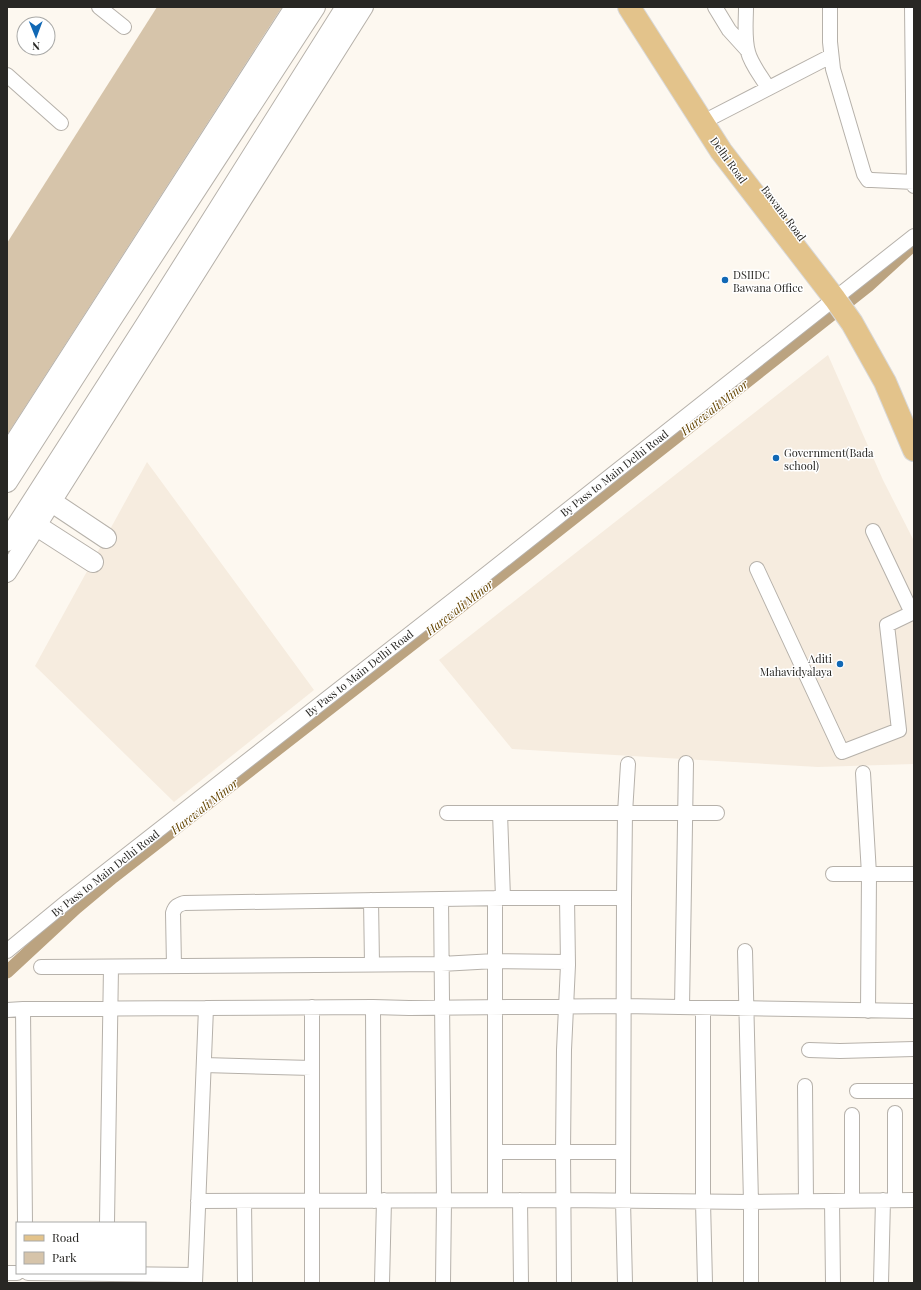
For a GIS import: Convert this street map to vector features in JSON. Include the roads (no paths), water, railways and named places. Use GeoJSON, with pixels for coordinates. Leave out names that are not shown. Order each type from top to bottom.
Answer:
{"type":"FeatureCollection","features":[{"type":"Feature","properties":{"kind":"main road"},"geometry":{"type":"LineString","coordinates":[[7,482],[315,7]]}},
{"type":"Feature","properties":{"kind":"main road"},"geometry":{"type":"LineString","coordinates":[[7,542],[346,7]]}},
{"type":"Feature","properties":{"kind":"main road","name":"Delhi Road"},"geometry":{"type":"LineString","coordinates":[[629,7],[708,119],[721,151],[746,174]]}},
{"type":"Feature","properties":{"kind":"main road"},"geometry":{"type":"LineString","coordinates":[[643,7],[708,119]]}},
{"type":"Feature","properties":{"kind":"main road","name":"Bawana Road"},"geometry":{"type":"LineString","coordinates":[[746,174],[842,298],[875,350]]}},
{"type":"Feature","properties":{"kind":"main road"},"geometry":{"type":"LineString","coordinates":[[875,350],[891,362],[914,416]]}},
{"type":"Feature","properties":{"kind":"main road"},"geometry":{"type":"LineString","coordinates":[[875,350],[885,382],[914,450]]}},
{"type":"Feature","properties":{"kind":"main road"},"geometry":{"type":"LineString","coordinates":[[52,502],[106,538]]}},
{"type":"Feature","properties":{"kind":"main road"},"geometry":{"type":"LineString","coordinates":[[36,526],[93,562]]}},
{"type":"Feature","properties":{"kind":"street"},"geometry":{"type":"LineString","coordinates":[[99,7],[124,28]]}},
{"type":"Feature","properties":{"kind":"street"},"geometry":{"type":"LineString","coordinates":[[7,453],[294,7]]}},
{"type":"Feature","properties":{"kind":"street"},"geometry":{"type":"LineString","coordinates":[[7,573],[364,7]]}},
{"type":"Feature","properties":{"kind":"street"},"geometry":{"type":"LineString","coordinates":[[715,7],[730,30],[748,51]]}},
{"type":"Feature","properties":{"kind":"street"},"geometry":{"type":"LineString","coordinates":[[746,7],[746,40],[748,51],[768,88]]}},
{"type":"Feature","properties":{"kind":"street"},"geometry":{"type":"LineString","coordinates":[[830,7],[831,56],[833,69],[866,177],[872,180],[914,182]]}},
{"type":"Feature","properties":{"kind":"street"},"geometry":{"type":"LineString","coordinates":[[912,7],[914,186]]}},
{"type":"Feature","properties":{"kind":"street"},"geometry":{"type":"LineString","coordinates":[[708,119],[831,56]]}},
{"type":"Feature","properties":{"kind":"street"},"geometry":{"type":"LineString","coordinates":[[7,75],[62,123]]}},
{"type":"Feature","properties":{"kind":"street","name":"By Pass to Main Delhi Road"},"geometry":{"type":"LineString","coordinates":[[7,951],[69,900],[842,298],[914,236]]}},
{"type":"Feature","properties":{"kind":"street"},"geometry":{"type":"LineString","coordinates":[[757,569],[842,752],[899,730],[887,624],[913,612],[873,531]]}},
{"type":"Feature","properties":{"kind":"street"},"geometry":{"type":"LineString","coordinates":[[682,1007],[686,763]]}},
{"type":"Feature","properties":{"kind":"street"},"geometry":{"type":"LineString","coordinates":[[625,1283],[623,1201],[623,1006],[624,898],[628,764]]}},
{"type":"Feature","properties":{"kind":"street"},"geometry":{"type":"LineString","coordinates":[[863,772],[869,874],[868,1011]]}},
{"type":"Feature","properties":{"kind":"street"},"geometry":{"type":"LineString","coordinates":[[447,813],[717,813]]}},
{"type":"Feature","properties":{"kind":"street"},"geometry":{"type":"LineString","coordinates":[[495,1200],[495,961],[499,898],[500,813]]}},
{"type":"Feature","properties":{"kind":"street"},"geometry":{"type":"LineString","coordinates":[[833,874],[914,874]]}},
{"type":"Feature","properties":{"kind":"street"},"geometry":{"type":"LineString","coordinates":[[174,966],[174,913],[175,908],[184,903],[499,898],[624,898]]}},
{"type":"Feature","properties":{"kind":"street"},"geometry":{"type":"LineString","coordinates":[[564,1283],[563,1152],[568,962],[567,898]]}},
{"type":"Feature","properties":{"kind":"street"},"geometry":{"type":"LineString","coordinates":[[371,900],[372,964]]}},
{"type":"Feature","properties":{"kind":"street"},"geometry":{"type":"LineString","coordinates":[[441,900],[444,1201],[443,1283]]}},
{"type":"Feature","properties":{"kind":"street"},"geometry":{"type":"LineString","coordinates":[[745,951],[751,1202],[751,1283]]}},
{"type":"Feature","properties":{"kind":"street"},"geometry":{"type":"LineString","coordinates":[[41,967],[441,964],[495,961],[568,962]]}},
{"type":"Feature","properties":{"kind":"street"},"geometry":{"type":"LineString","coordinates":[[107,1222],[111,967]]}},
{"type":"Feature","properties":{"kind":"street"},"geometry":{"type":"LineString","coordinates":[[7,1010],[111,1008],[442,1008],[623,1006],[914,1011]]}},
{"type":"Feature","properties":{"kind":"street"},"geometry":{"type":"LineString","coordinates":[[312,1007],[312,1283]]}},
{"type":"Feature","properties":{"kind":"street"},"geometry":{"type":"LineString","coordinates":[[373,1007],[382,1283]]}},
{"type":"Feature","properties":{"kind":"street"},"geometry":{"type":"LineString","coordinates":[[47,1274],[195,1279],[206,1008]]}},
{"type":"Feature","properties":{"kind":"street"},"geometry":{"type":"LineString","coordinates":[[703,1008],[703,1202],[705,1283]]}},
{"type":"Feature","properties":{"kind":"street"},"geometry":{"type":"LineString","coordinates":[[23,1009],[25,1222]]}},
{"type":"Feature","properties":{"kind":"street"},"geometry":{"type":"LineString","coordinates":[[809,1050],[840,1051],[914,1049]]}},
{"type":"Feature","properties":{"kind":"street"},"geometry":{"type":"LineString","coordinates":[[204,1066],[312,1068]]}},
{"type":"Feature","properties":{"kind":"street"},"geometry":{"type":"LineString","coordinates":[[805,1086],[806,1201]]}},
{"type":"Feature","properties":{"kind":"street"},"geometry":{"type":"LineString","coordinates":[[857,1091],[914,1091]]}},
{"type":"Feature","properties":{"kind":"street"},"geometry":{"type":"LineString","coordinates":[[881,1283],[889,1200],[894,1113]]}},
{"type":"Feature","properties":{"kind":"street"},"geometry":{"type":"LineString","coordinates":[[852,1115],[852,1201]]}},
{"type":"Feature","properties":{"kind":"street"},"geometry":{"type":"LineString","coordinates":[[495,1152],[623,1152]]}},
{"type":"Feature","properties":{"kind":"street"},"geometry":{"type":"LineString","coordinates":[[520,1200],[521,1283]]}},
{"type":"Feature","properties":{"kind":"street"},"geometry":{"type":"LineString","coordinates":[[198,1201],[563,1200],[751,1202],[914,1200]]}},
{"type":"Feature","properties":{"kind":"street"},"geometry":{"type":"LineString","coordinates":[[244,1201],[245,1283]]}},
{"type":"Feature","properties":{"kind":"street"},"geometry":{"type":"LineString","coordinates":[[832,1201],[833,1283]]}},
{"type":"Feature","properties":{"kind":"waterway","name":"Harewali Minor"},"geometry":{"type":"LineString","coordinates":[[7,972],[76,908],[113,877],[528,554],[868,286],[914,244]]}},
{"type":"Feature","properties":{"kind":"place","name":"DSIIDC Bawana Office"},"geometry":{"type":"Point","coordinates":[725,280]}},
{"type":"Feature","properties":{"kind":"place","name":"Government(Bada school)"},"geometry":{"type":"Point","coordinates":[776,458]}},
{"type":"Feature","properties":{"kind":"place","name":"Aditi Mahavidyalaya"},"geometry":{"type":"Point","coordinates":[840,664]}}]}
